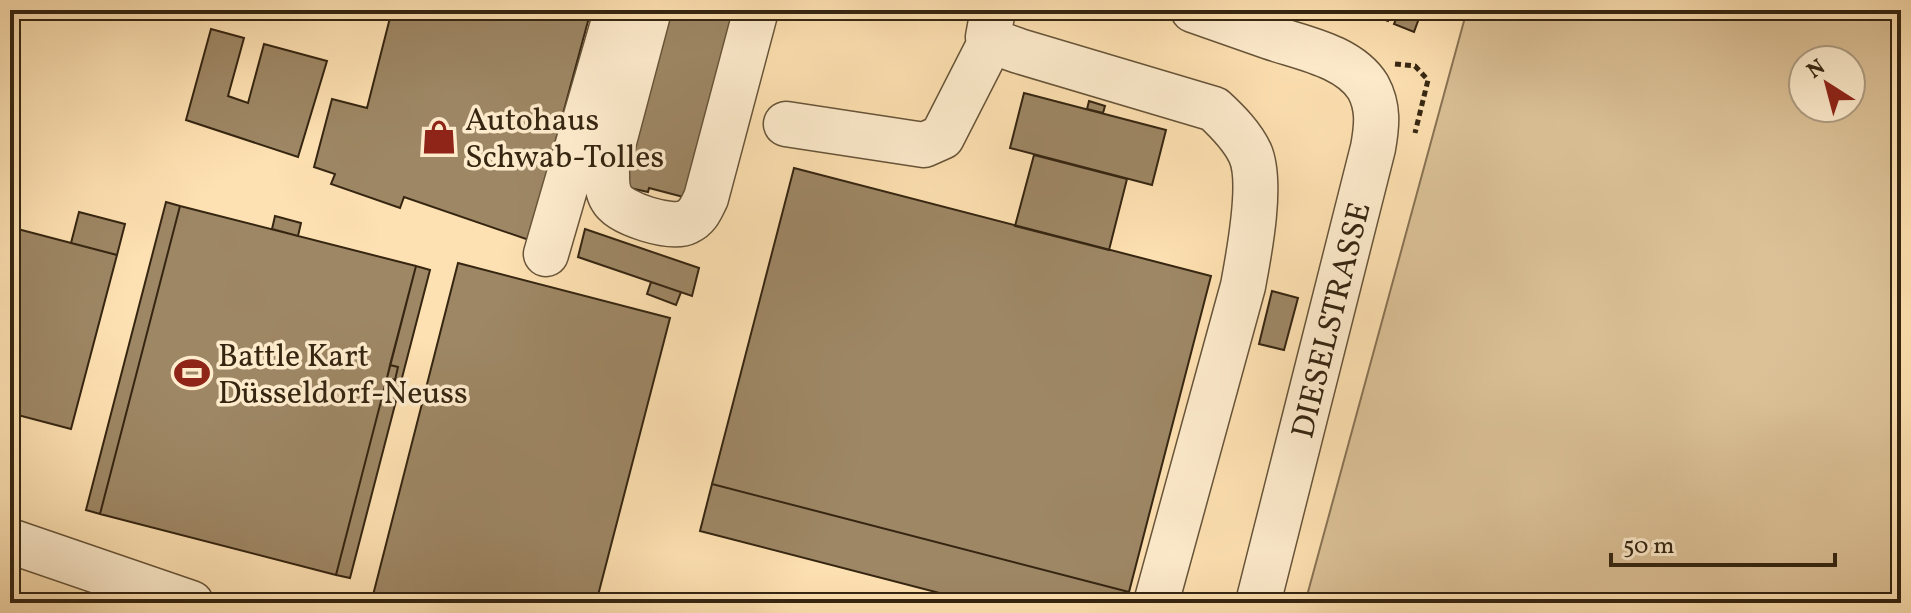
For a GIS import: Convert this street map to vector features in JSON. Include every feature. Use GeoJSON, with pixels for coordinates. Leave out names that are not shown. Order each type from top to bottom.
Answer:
{"type":"FeatureCollection","features":[{"type":"Feature","properties":{"kind":"street"},"geometry":{"type":"LineString","coordinates":[[546,254],[617,10]]}},
{"type":"Feature","properties":{"kind":"street"},"geometry":{"type":"LineString","coordinates":[[649,10],[607,168],[607,185],[612,201],[627,213],[673,225],[686,223],[697,215],[706,198],[756,10]]}},
{"type":"Feature","properties":{"kind":"street","name":"DIESELSTRASSE"},"geometry":{"type":"LineString","coordinates":[[1193,10],[1326,56],[1349,69],[1367,85],[1375,104],[1377,125],[1373,148],[1258,603]]}},
{"type":"Feature","properties":{"kind":"street"},"geometry":{"type":"LineString","coordinates":[[786,124],[924,145],[942,137],[992,25],[1019,51],[1214,109],[1231,125],[1250,154],[1256,176],[1251,241],[1243,286],[1156,603]]}},
{"type":"Feature","properties":{"kind":"street"},"geometry":{"type":"LineString","coordinates":[[10,541],[191,603]]}},
{"type":"Feature","properties":{"kind":"shaded area"},"geometry":{"type":"Polygon","coordinates":[[[1467,10],[1901,10],[1901,603],[1305,603],[1467,10]]]}},
{"type":"Feature","properties":{"kind":"building","name":"Autohaus Schwab-Tolles"},"geometry":{"type":"Polygon","coordinates":[[[392,10],[591,10],[529,240],[404,197],[400,208],[331,184],[335,174],[314,167],[332,99],[367,108],[392,10]]]}},
{"type":"Feature","properties":{"kind":"building"},"geometry":{"type":"Polygon","coordinates":[[[668,10],[745,10],[695,200],[649,188],[648,192],[621,186],[668,10]]]}},
{"type":"Feature","properties":{"kind":"building"},"geometry":{"type":"Polygon","coordinates":[[[1357,10],[1392,10],[1388,21],[1357,10]]]}},
{"type":"Feature","properties":{"kind":"building"},"geometry":{"type":"Polygon","coordinates":[[[1400,10],[1422,10],[1414,32],[1394,24],[1400,10]]]}},
{"type":"Feature","properties":{"kind":"building"},"geometry":{"type":"Polygon","coordinates":[[[211,29],[244,38],[228,96],[248,103],[264,44],[327,61],[298,157],[186,120],[211,29]]]}},
{"type":"Feature","properties":{"kind":"building"},"geometry":{"type":"Polygon","coordinates":[[[1024,93],[1166,130],[1152,185],[1010,148],[1024,93]]]}},
{"type":"Feature","properties":{"kind":"building"},"geometry":{"type":"Polygon","coordinates":[[[1089,101],[1105,106],[1103,113],[1087,109],[1089,101]]]}},
{"type":"Feature","properties":{"kind":"building"},"geometry":{"type":"Polygon","coordinates":[[[1034,155],[1127,179],[1109,250],[1015,226],[1034,155]]]}},
{"type":"Feature","properties":{"kind":"building"},"geometry":{"type":"Polygon","coordinates":[[[794,168],[1211,276],[1129,592],[712,484],[794,168]]]}},
{"type":"Feature","properties":{"kind":"building"},"geometry":{"type":"Polygon","coordinates":[[[166,202],[180,206],[100,514],[86,510],[166,202]]]}},
{"type":"Feature","properties":{"kind":"building"},"geometry":{"type":"Polygon","coordinates":[[[180,206],[416,266],[336,575],[100,514],[180,206]]]}},
{"type":"Feature","properties":{"kind":"building"},"geometry":{"type":"Polygon","coordinates":[[[79,212],[125,224],[117,255],[71,243],[79,212]]]}},
{"type":"Feature","properties":{"kind":"building"},"geometry":{"type":"Polygon","coordinates":[[[275,216],[301,223],[298,236],[272,229],[275,216]]]}},
{"type":"Feature","properties":{"kind":"building"},"geometry":{"type":"Polygon","coordinates":[[[10,227],[117,255],[71,429],[10,413],[10,227]]]}},
{"type":"Feature","properties":{"kind":"building"},"geometry":{"type":"Polygon","coordinates":[[[585,229],[699,268],[692,296],[578,257],[585,229]]]}},
{"type":"Feature","properties":{"kind":"building"},"geometry":{"type":"Polygon","coordinates":[[[458,263],[670,318],[596,603],[371,603],[458,263]]]}},
{"type":"Feature","properties":{"kind":"building"},"geometry":{"type":"Polygon","coordinates":[[[416,266],[430,270],[350,578],[336,575],[387,378],[395,380],[398,367],[390,365],[416,266]]]}},
{"type":"Feature","properties":{"kind":"building"},"geometry":{"type":"Polygon","coordinates":[[[651,282],[681,292],[676,305],[647,294],[651,282]]]}},
{"type":"Feature","properties":{"kind":"building"},"geometry":{"type":"Polygon","coordinates":[[[1272,291],[1298,298],[1284,350],[1259,344],[1272,291]]]}},
{"type":"Feature","properties":{"kind":"building"},"geometry":{"type":"Polygon","coordinates":[[[390,365],[398,367],[395,380],[387,378],[390,365]]]}},
{"type":"Feature","properties":{"kind":"building"},"geometry":{"type":"Polygon","coordinates":[[[712,484],[1129,592],[1126,603],[978,603],[700,531],[712,484]]]}},
{"type":"Feature","properties":{"kind":"place","name":"Autohaus Schwab-Tolles"},"geometry":{"type":"Point","coordinates":[439,137]}},
{"type":"Feature","properties":{"kind":"place","name":"Battle Kart Düsseldorf-Neuss"},"geometry":{"type":"Point","coordinates":[192,373]}}]}
